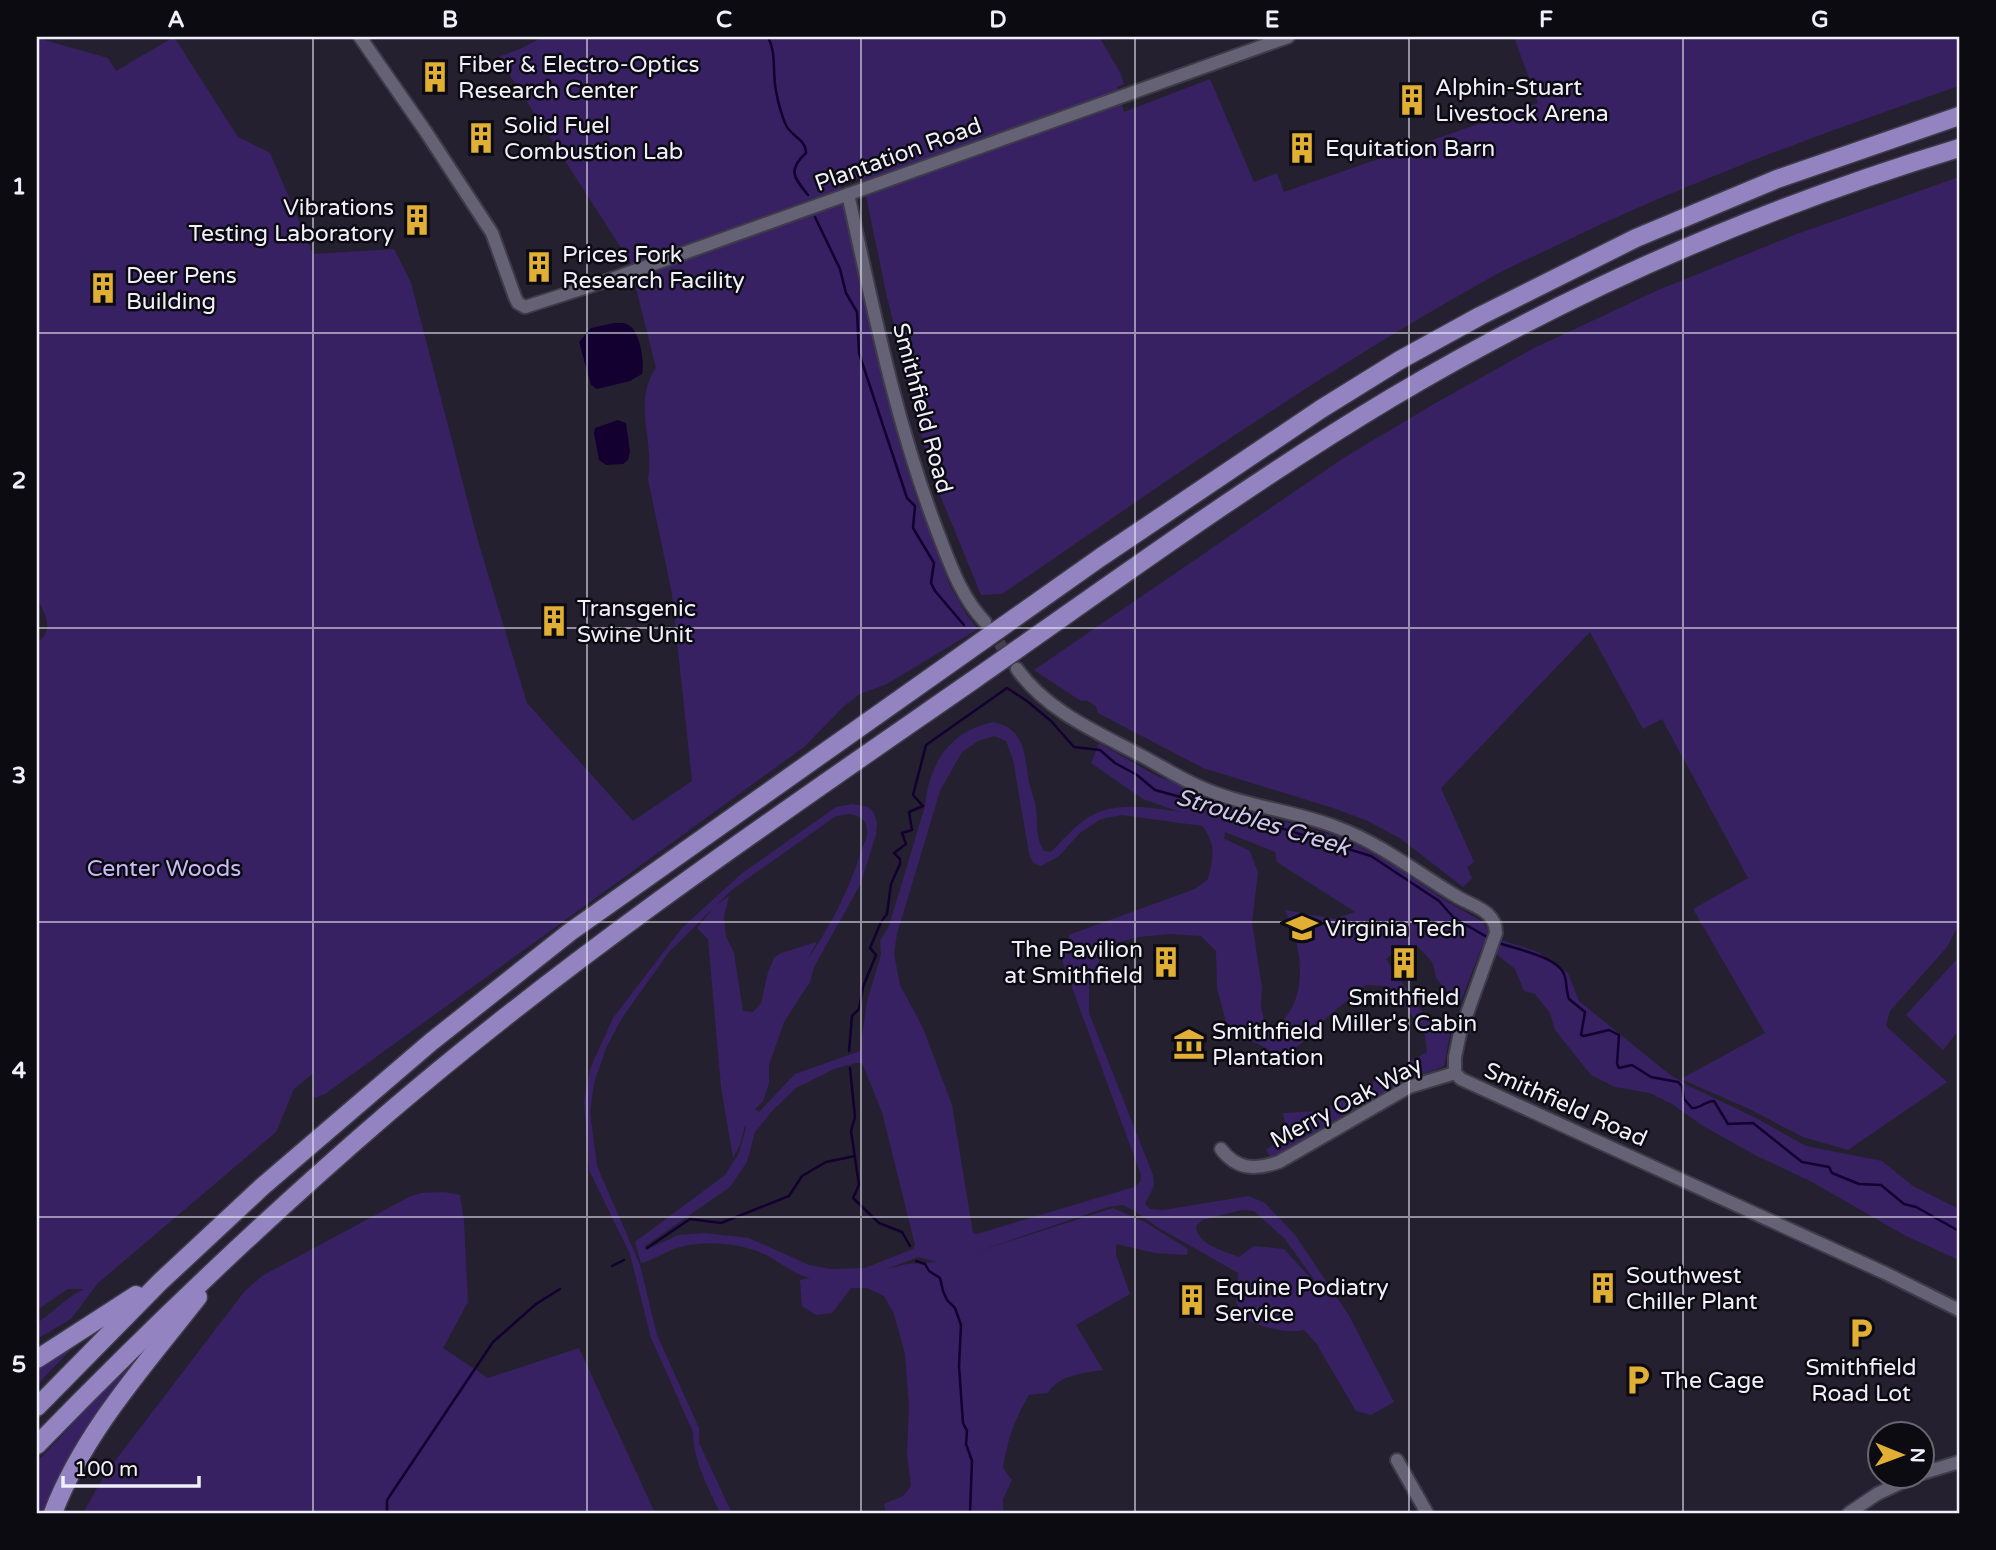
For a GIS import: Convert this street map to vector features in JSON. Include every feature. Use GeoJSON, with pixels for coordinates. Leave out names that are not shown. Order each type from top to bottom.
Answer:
{"type":"FeatureCollection","features":[{"type":"Feature","properties":{"kind":"highway"},"geometry":{"type":"LineString","coordinates":[[37,1407],[160,1282],[263,1186],[420,1051],[570,932],[1090,565],[1321,409],[1400,360],[1480,316],[1636,238],[1777,179],[1959,116]]}},
{"type":"Feature","properties":{"kind":"highway"},"geometry":{"type":"LineString","coordinates":[[37,1445],[105,1374],[234,1250],[389,1112],[584,957],[793,804],[1332,434],[1482,346],[1637,269],[1774,211],[1858,180],[1959,148]]}},
{"type":"Feature","properties":{"kind":"highway"},"geometry":{"type":"LineString","coordinates":[[53,1513],[82,1453],[103,1421],[234,1250]]}},
{"type":"Feature","properties":{"kind":"highway"},"geometry":{"type":"LineString","coordinates":[[37,1359],[160,1282]]}},
{"type":"Feature","properties":{"kind":"street","name":"Plantation Road"},"geometry":{"type":"LineString","coordinates":[[360,37],[492,233],[515,297],[522,306],[539,304],[1288,37]]}},
{"type":"Feature","properties":{"kind":"street","name":"Smithfield Road"},"geometry":{"type":"LineString","coordinates":[[848,194],[885,354],[922,491],[963,592],[985,622]]}},
{"type":"Feature","properties":{"kind":"street","name":"Smithfield Road"},"geometry":{"type":"LineString","coordinates":[[1017,668],[1045,700],[1070,718],[1197,786],[1321,821],[1354,834],[1485,911],[1494,923],[1496,933],[1460,1033],[1455,1057],[1455,1073],[1468,1083],[1874,1268],[1959,1310]]}},
{"type":"Feature","properties":{"kind":"street","name":"Merry Oak Way"},"geometry":{"type":"LineString","coordinates":[[1221,1149],[1236,1164],[1245,1167],[1263,1167],[1279,1162],[1409,1087],[1455,1073]]}},
{"type":"Feature","properties":{"kind":"street"},"geometry":{"type":"LineString","coordinates":[[1397,1460],[1427,1513]]}},
{"type":"Feature","properties":{"kind":"street"},"geometry":{"type":"LineString","coordinates":[[1937,1469],[1959,1462]]}},
{"type":"Feature","properties":{"kind":"street"},"geometry":{"type":"LineString","coordinates":[[1849,1513],[1885,1490]]}},
{"type":"Feature","properties":{"kind":"green space","name":"Center Woods"},"geometry":{"type":"Polygon","coordinates":[[[174,37],[238,137],[270,153],[313,254],[394,249],[411,283],[478,541],[527,703],[633,821],[692,781],[672,594],[648,479],[646,394],[656,368],[629,260],[498,57],[543,37],[1099,37],[1120,72],[1124,84],[1117,87],[1124,112],[1210,79],[1254,182],[1277,173],[1284,192],[1538,103],[1514,37],[1959,37],[1959,86],[1715,175],[1619,216],[1498,274],[1425,315],[1302,391],[1002,594],[981,595],[931,473],[887,297],[862,177],[840,184],[901,449],[949,584],[978,629],[887,684],[860,694],[845,705],[804,747],[325,1094],[315,1098],[312,1095],[314,1073],[294,1089],[276,1132],[98,1283],[71,1319],[37,1339],[37,1323],[84,1289],[68,1289],[37,1310],[37,643],[46,632],[47,621],[37,596],[37,38],[108,58],[116,71],[174,37]]]}},
{"type":"Feature","properties":{"kind":"green space"},"geometry":{"type":"Polygon","coordinates":[[[1959,177],[1959,924],[1947,947],[1890,1011],[1886,1026],[1947,1082],[1848,1150],[1803,1137],[1747,1108],[1681,1079],[1765,1033],[1693,909],[1748,878],[1662,719],[1643,729],[1590,632],[1441,788],[1474,862],[1467,867],[1472,878],[1463,887],[1401,839],[1368,821],[1203,768],[1098,713],[1096,706],[1086,700],[1081,701],[1034,670],[1345,457],[1534,348],[1656,291],[1794,235],[1959,177]]]}},
{"type":"Feature","properties":{"kind":"green space"},"geometry":{"type":"Polygon","coordinates":[[[994,722],[1004,726],[1018,737],[1022,744],[1035,805],[1038,836],[1044,851],[1051,852],[1083,821],[1105,810],[1130,807],[1180,812],[1143,799],[1091,763],[1099,743],[1157,776],[1262,815],[1346,839],[1398,868],[1446,901],[1483,922],[1488,930],[1484,948],[1481,949],[1459,1006],[1436,978],[1433,963],[1418,947],[1401,946],[1386,959],[1425,1016],[1438,1028],[1450,1034],[1444,1066],[1398,1085],[1337,1124],[1272,1159],[1266,1150],[1287,1135],[1283,1113],[1321,1111],[1427,1052],[1425,1036],[1400,997],[1384,986],[1366,985],[1325,1019],[1300,1045],[1282,1055],[1275,1055],[1240,1035],[1226,1022],[1217,988],[1216,951],[1201,936],[1169,934],[1119,942],[1104,952],[1089,981],[1089,1013],[1153,1175],[1154,1186],[1145,1204],[1150,1209],[1163,1210],[1249,1196],[1265,1203],[1295,1235],[1348,1314],[1394,1402],[1371,1415],[1356,1411],[1316,1343],[1304,1330],[1281,1330],[1246,1320],[1236,1302],[1238,1273],[1131,1209],[1123,1205],[1108,1207],[976,1252],[1113,1208],[1145,1222],[1188,1249],[1187,1255],[1155,1253],[1116,1244],[1116,1255],[1130,1294],[1076,1325],[1103,1370],[1072,1376],[1058,1382],[1048,1393],[1029,1395],[1007,1448],[1003,1468],[1012,1480],[1003,1499],[1003,1513],[886,1513],[884,1504],[903,1496],[911,1486],[907,1454],[909,1406],[905,1354],[894,1314],[884,1296],[867,1288],[851,1288],[832,1313],[816,1315],[802,1306],[800,1280],[810,1278],[757,1251],[725,1244],[692,1245],[671,1250],[641,1263],[635,1242],[725,1175],[739,1153],[746,1128],[745,1125],[740,1145],[733,1158],[721,1087],[708,939],[697,928],[714,907],[669,952],[622,1018],[606,1048],[594,1083],[590,1112],[597,1166],[640,1265],[657,1335],[699,1428],[699,1443],[732,1513],[720,1513],[698,1463],[693,1432],[651,1338],[630,1254],[589,1170],[584,1101],[590,1069],[613,1018],[682,928],[741,874],[836,807],[852,804],[868,807],[874,813],[876,835],[860,885],[814,967],[810,982],[784,1022],[769,1065],[769,1083],[763,1101],[755,1109],[759,1112],[795,1074],[860,1051],[867,1001],[881,955],[880,941],[889,926],[925,806],[931,776],[937,763],[954,741],[979,726],[994,722]],[[994,736],[978,741],[962,752],[940,791],[897,934],[894,954],[900,985],[923,1028],[952,1105],[973,1233],[977,1234],[1134,1187],[1140,1182],[1141,1175],[1063,963],[1063,947],[1071,934],[1195,889],[1208,879],[1212,845],[1202,826],[1122,815],[1101,819],[1080,833],[1059,856],[1041,866],[1033,863],[1029,853],[1013,760],[1006,741],[994,736]],[[836,816],[733,889],[716,905],[729,896],[724,917],[726,937],[734,953],[743,1011],[753,1012],[761,1003],[774,958],[781,953],[817,942],[807,961],[845,894],[866,838],[867,827],[862,819],[856,816],[836,816]],[[1225,832],[1224,842],[1225,839],[1250,851],[1258,873],[1252,922],[1262,988],[1261,1007],[1265,1023],[1276,1027],[1295,1002],[1299,987],[1299,955],[1285,910],[1334,919],[1355,912],[1277,862],[1275,852],[1225,832]],[[862,1063],[834,1069],[796,1088],[773,1110],[755,1132],[747,1162],[730,1187],[645,1246],[646,1250],[678,1235],[705,1233],[749,1238],[809,1265],[831,1269],[865,1268],[913,1249],[915,1245],[882,1112],[862,1063]],[[1242,1210],[1202,1220],[1196,1226],[1197,1232],[1206,1242],[1239,1257],[1254,1246],[1284,1249],[1320,1288],[1285,1239],[1254,1211],[1242,1210]],[[918,1257],[887,1269],[907,1264],[937,1262],[918,1257]]]}},
{"type":"Feature","properties":{"kind":"green space"},"geometry":{"type":"Polygon","coordinates":[[[1498,939],[1538,952],[1568,973],[1579,1001],[1669,1074],[1687,1085],[1758,1119],[1806,1146],[1882,1161],[1913,1186],[1959,1209],[1959,1260],[1906,1236],[1812,1182],[1757,1156],[1703,1126],[1672,1104],[1650,1093],[1615,1087],[1591,1075],[1555,1030],[1550,1013],[1535,994],[1524,991],[1515,969],[1495,953],[1498,939]]]}},
{"type":"Feature","properties":{"kind":"green space"},"geometry":{"type":"Polygon","coordinates":[[[1959,957],[1959,1030],[1943,1050],[1906,1015],[1959,957]]]}},
{"type":"Feature","properties":{"kind":"green space"},"geometry":{"type":"Polygon","coordinates":[[[444,1192],[460,1195],[468,1302],[443,1348],[488,1378],[579,1348],[655,1513],[83,1513],[105,1474],[244,1292],[262,1276],[409,1197],[421,1193],[444,1192]]]}},
{"type":"Feature","properties":{"kind":"green space"},"geometry":{"type":"Polygon","coordinates":[[[160,1336],[81,1442],[44,1513],[37,1513],[37,1462],[160,1336]]]}},
{"type":"Feature","properties":{"kind":"green space"},"geometry":{"type":"Polygon","coordinates":[[[81,1339],[37,1385],[37,1366],[81,1339]]]}},
{"type":"Feature","properties":{"kind":"shaded area"},"geometry":{"type":"Polygon","coordinates":[[[614,323],[628,325],[637,335],[642,356],[642,374],[630,381],[597,389],[591,385],[579,342],[591,328],[614,323]]]}},
{"type":"Feature","properties":{"kind":"shaded area"},"geometry":{"type":"Polygon","coordinates":[[[618,420],[626,423],[630,451],[628,460],[623,464],[606,465],[599,460],[595,428],[618,420]]]}},
{"type":"Feature","properties":{"kind":"waterway","name":"Stroubles Creek"},"geometry":{"type":"LineString","coordinates":[[768,37],[782,115],[787,127],[805,148],[806,153],[796,164],[795,174],[808,195]]}},
{"type":"Feature","properties":{"kind":"waterway","name":"Stroubles Creek"},"geometry":{"type":"LineString","coordinates":[[815,217],[840,269],[846,293],[857,312],[859,353],[907,498],[915,506],[913,528],[934,563],[931,583],[964,625]]}},
{"type":"Feature","properties":{"kind":"waterway","name":"Stroubles Creek"},"geometry":{"type":"LineString","coordinates":[[849,1051],[852,1016],[859,1009],[863,987],[876,955],[870,948],[887,914],[891,884],[900,864],[900,859],[894,853],[906,844],[902,833],[912,830],[909,812],[923,806],[913,795],[926,745],[1007,688],[1051,721],[1074,747],[1100,750],[1155,790],[1207,802],[1215,806],[1220,815],[1248,818],[1371,856],[1439,901],[1454,918],[1487,937]]}},
{"type":"Feature","properties":{"kind":"waterway","name":"Stroubles Creek"},"geometry":{"type":"LineString","coordinates":[[1499,943],[1547,959],[1562,970],[1569,999],[1585,1012],[1581,1035],[1609,1030],[1619,1035],[1619,1068],[1632,1065],[1651,1077],[1678,1082],[1682,1086],[1684,1099],[1692,1108],[1714,1101],[1728,1124],[1753,1123],[1802,1162],[1829,1167],[1832,1173],[1859,1184],[1881,1185],[1904,1204],[1916,1207],[1959,1231]]}},
{"type":"Feature","properties":{"kind":"waterway"},"geometry":{"type":"LineString","coordinates":[[850,1068],[855,1117],[851,1131],[859,1185],[853,1198],[879,1223],[902,1232],[910,1246]]}},
{"type":"Feature","properties":{"kind":"waterway"},"geometry":{"type":"LineString","coordinates":[[647,1248],[690,1219],[721,1223],[789,1196],[802,1176],[826,1162],[855,1156]]}},
{"type":"Feature","properties":{"kind":"waterway"},"geometry":{"type":"LineString","coordinates":[[612,1266],[624,1260]]}},
{"type":"Feature","properties":{"kind":"waterway"},"geometry":{"type":"LineString","coordinates":[[916,1261],[925,1264],[929,1271],[940,1278],[947,1300],[955,1308],[961,1325],[959,1366],[963,1423],[972,1461],[970,1513]]}},
{"type":"Feature","properties":{"kind":"waterway"},"geometry":{"type":"LineString","coordinates":[[387,1513],[387,1500],[493,1342],[536,1304],[560,1289]]}},
{"type":"Feature","properties":{"kind":"tunnel"},"geometry":{"type":"LineString","coordinates":[[989,628],[1012,662]]}},
{"type":"Feature","properties":{"kind":"place","name":"Fiber & Electro-Optics Research Center"},"geometry":{"type":"Point","coordinates":[435,77]}},
{"type":"Feature","properties":{"kind":"place","name":"Alphin-Stuart Livestock Arena"},"geometry":{"type":"Point","coordinates":[1412,100]}},
{"type":"Feature","properties":{"kind":"place","name":"Solid Fuel Combustion Lab"},"geometry":{"type":"Point","coordinates":[481,138]}},
{"type":"Feature","properties":{"kind":"place","name":"Equitation Barn"},"geometry":{"type":"Point","coordinates":[1302,148]}},
{"type":"Feature","properties":{"kind":"place","name":"Vibrations Testing Laboratory"},"geometry":{"type":"Point","coordinates":[417,220]}},
{"type":"Feature","properties":{"kind":"place","name":"Prices Fork Research Facility"},"geometry":{"type":"Point","coordinates":[539,267]}},
{"type":"Feature","properties":{"kind":"place","name":"Deer Pens Building"},"geometry":{"type":"Point","coordinates":[103,288]}},
{"type":"Feature","properties":{"kind":"place","name":"Transgenic Swine Unit"},"geometry":{"type":"Point","coordinates":[554,621]}},
{"type":"Feature","properties":{"kind":"place","name":"Virginia Tech"},"geometry":{"type":"Point","coordinates":[1302,928]}},
{"type":"Feature","properties":{"kind":"place","name":"The Pavilion at Smithfield"},"geometry":{"type":"Point","coordinates":[1166,962]}},
{"type":"Feature","properties":{"kind":"place","name":"Smithfield Miller's Cabin"},"geometry":{"type":"Point","coordinates":[1404,963]}},
{"type":"Feature","properties":{"kind":"place","name":"Smithfield Plantation"},"geometry":{"type":"Point","coordinates":[1189,1044]}},
{"type":"Feature","properties":{"kind":"place","name":"Southwest Chiller Plant"},"geometry":{"type":"Point","coordinates":[1603,1288]}},
{"type":"Feature","properties":{"kind":"place","name":"Equine Podiatry Service"},"geometry":{"type":"Point","coordinates":[1192,1300]}},
{"type":"Feature","properties":{"kind":"place","name":"Smithfield Road Lot"},"geometry":{"type":"Point","coordinates":[1861,1333]}},
{"type":"Feature","properties":{"kind":"place","name":"The Cage"},"geometry":{"type":"Point","coordinates":[1638,1380]}}]}
